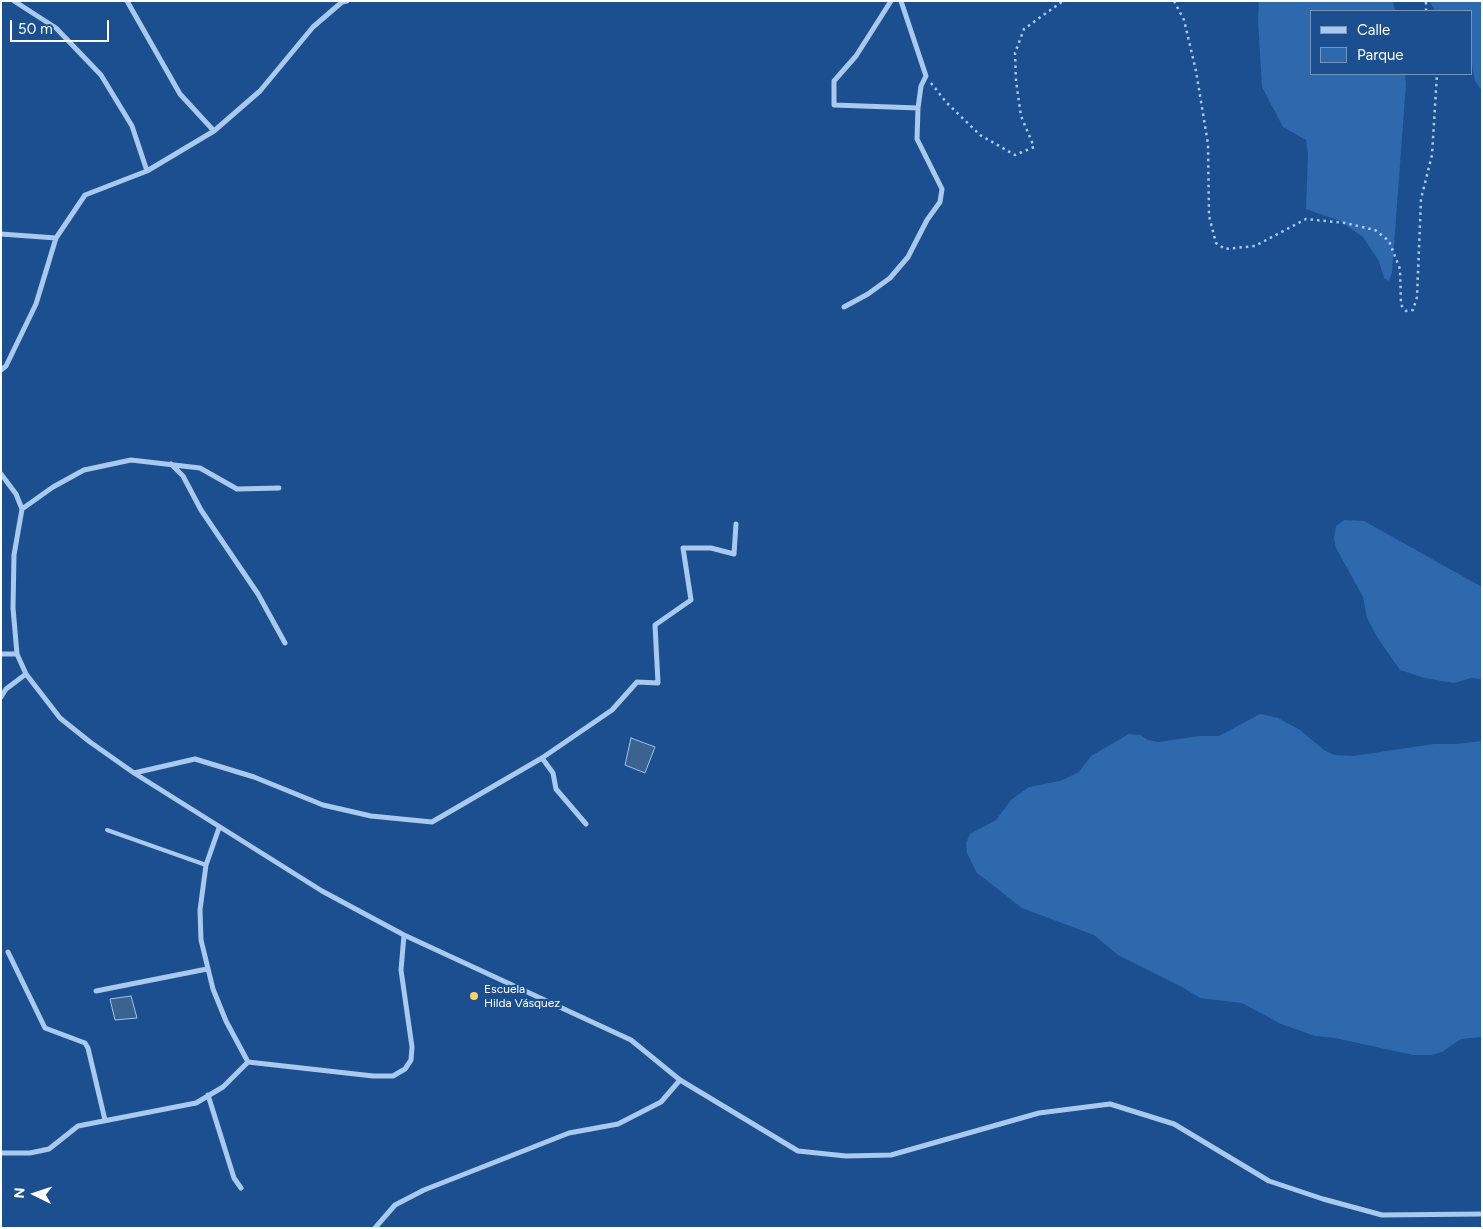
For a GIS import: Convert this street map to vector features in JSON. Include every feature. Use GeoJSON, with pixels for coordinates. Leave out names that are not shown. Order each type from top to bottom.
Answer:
{"type":"FeatureCollection","features":[{"type":"Feature","properties":{"kind":"street"},"geometry":{"type":"LineString","coordinates":[[14,1],[56,28],[101,75],[132,126],[147,171]]}},
{"type":"Feature","properties":{"kind":"street"},"geometry":{"type":"LineString","coordinates":[[127,1],[180,94],[214,132]]}},
{"type":"Feature","properties":{"kind":"street"},"geometry":{"type":"LineString","coordinates":[[1,370],[6,366],[36,304],[56,238],[85,195],[147,171],[214,132],[260,91],[313,27],[342,2],[347,1]]}},
{"type":"Feature","properties":{"kind":"street"},"geometry":{"type":"LineString","coordinates":[[890,1],[856,56],[834,81],[834,105],[918,108]]}},
{"type":"Feature","properties":{"kind":"street"},"geometry":{"type":"LineString","coordinates":[[844,307],[868,294],[890,278],[908,257],[927,220],[940,202],[942,189],[917,139],[921,86],[926,76],[901,1]]}},
{"type":"Feature","properties":{"kind":"street"},"geometry":{"type":"LineString","coordinates":[[1,234],[56,238]]}},
{"type":"Feature","properties":{"kind":"street"},"geometry":{"type":"LineString","coordinates":[[22,509],[53,486],[84,470],[131,460],[171,463],[200,468],[237,489],[279,488]]}},
{"type":"Feature","properties":{"kind":"street"},"geometry":{"type":"LineString","coordinates":[[171,463],[183,476],[201,510],[258,594],[286,643]]}},
{"type":"Feature","properties":{"kind":"street"},"geometry":{"type":"LineString","coordinates":[[1,474],[16,494],[22,509],[14,555],[13,608],[17,654],[26,674],[60,718],[134,773],[322,891],[404,934],[631,1040],[680,1080],[798,1151],[846,1156],[891,1155],[1039,1113],[1110,1104],[1174,1124],[1269,1182],[1323,1199],[1382,1215],[1482,1214]]}},
{"type":"Feature","properties":{"kind":"street"},"geometry":{"type":"LineString","coordinates":[[134,773],[195,759],[254,777],[323,805],[371,816],[432,822],[542,758],[612,710],[637,682],[658,683],[655,625],[691,600],[684,548],[711,548],[734,554],[736,524]]}},
{"type":"Feature","properties":{"kind":"street"},"geometry":{"type":"LineString","coordinates":[[1,654],[17,654]]}},
{"type":"Feature","properties":{"kind":"street"},"geometry":{"type":"LineString","coordinates":[[1,697],[6,689],[26,674]]}},
{"type":"Feature","properties":{"kind":"street"},"geometry":{"type":"LineString","coordinates":[[542,758],[553,773],[556,789],[586,824]]}},
{"type":"Feature","properties":{"kind":"street"},"geometry":{"type":"LineString","coordinates":[[219,828],[206,865],[200,910],[201,940],[213,990],[226,1021],[248,1062]]}},
{"type":"Feature","properties":{"kind":"street"},"geometry":{"type":"LineString","coordinates":[[248,1062],[373,1076],[393,1076],[405,1069],[411,1060],[412,1047],[401,970],[404,934]]}},
{"type":"Feature","properties":{"kind":"street"},"geometry":{"type":"LineString","coordinates":[[8,952],[45,1028],[85,1043],[88,1048],[105,1120]]}},
{"type":"Feature","properties":{"kind":"street"},"geometry":{"type":"LineString","coordinates":[[96,991],[208,970]]}},
{"type":"Feature","properties":{"kind":"street"},"geometry":{"type":"LineString","coordinates":[[1,1153],[30,1153],[49,1149],[78,1126],[166,1111],[196,1103],[223,1087],[248,1062]]}},
{"type":"Feature","properties":{"kind":"street"},"geometry":{"type":"LineString","coordinates":[[375,1228],[395,1206],[424,1190],[569,1132],[618,1124],[661,1102],[680,1080]]}},
{"type":"Feature","properties":{"kind":"street"},"geometry":{"type":"LineString","coordinates":[[208,1096],[234,1178],[241,1188]]}},
{"type":"Feature","properties":{"kind":"lane"},"geometry":{"type":"LineString","coordinates":[[107,830],[206,865]]}},
{"type":"Feature","properties":{"kind":"path"},"geometry":{"type":"LineString","coordinates":[[926,76],[946,102],[980,135],[1015,154],[1034,147],[1021,116],[1016,81],[1015,53],[1024,29],[1063,1]]}},
{"type":"Feature","properties":{"kind":"path"},"geometry":{"type":"LineString","coordinates":[[1174,1],[1184,20],[1196,71],[1208,144],[1209,216],[1216,243],[1225,249],[1255,246],[1306,219],[1345,223],[1374,230],[1389,241],[1400,269],[1401,305],[1406,310],[1413,310],[1417,297],[1421,199],[1432,155],[1436,75]]}},
{"type":"Feature","properties":{"kind":"green space"},"geometry":{"type":"Polygon","coordinates":[[[1259,1],[1393,1],[1395,10],[1310,10],[1310,75],[1405,75],[1392,273],[1389,281],[1384,278],[1379,261],[1363,237],[1340,221],[1306,209],[1308,154],[1306,140],[1283,127],[1262,87],[1258,20],[1259,1]]]}},
{"type":"Feature","properties":{"kind":"green space"},"geometry":{"type":"Polygon","coordinates":[[[1429,1],[1482,1],[1482,91],[1475,81],[1473,70],[1473,10],[1434,10],[1429,1]]]}},
{"type":"Feature","properties":{"kind":"green space"},"geometry":{"type":"Polygon","coordinates":[[[1344,520],[1364,521],[1482,587],[1482,679],[1471,678],[1454,683],[1425,678],[1400,670],[1377,637],[1367,618],[1363,597],[1336,548],[1334,538],[1336,526],[1344,520]]]}},
{"type":"Feature","properties":{"kind":"green space"},"geometry":{"type":"Polygon","coordinates":[[[1260,714],[1278,718],[1300,730],[1324,750],[1334,755],[1353,756],[1434,744],[1482,741],[1482,1037],[1461,1039],[1442,1052],[1432,1055],[1413,1055],[1335,1038],[1315,1036],[1281,1024],[1242,1003],[1200,998],[1118,955],[1094,935],[1022,908],[977,873],[967,853],[966,843],[970,834],[996,820],[1011,800],[1029,787],[1060,781],[1079,772],[1091,756],[1129,734],[1140,735],[1148,740],[1158,742],[1200,736],[1219,736],[1260,714]]]}},
{"type":"Feature","properties":{"kind":"shaded area"},"geometry":{"type":"Polygon","coordinates":[[[631,738],[655,747],[645,773],[625,765],[631,738]]]}},
{"type":"Feature","properties":{"kind":"shaded area"},"geometry":{"type":"Polygon","coordinates":[[[131,996],[137,1018],[115,1020],[110,999],[131,996]]]}},
{"type":"Feature","properties":{"kind":"place","name":"Escuela Hilda Vásquez"},"geometry":{"type":"Point","coordinates":[474,996]}}]}
